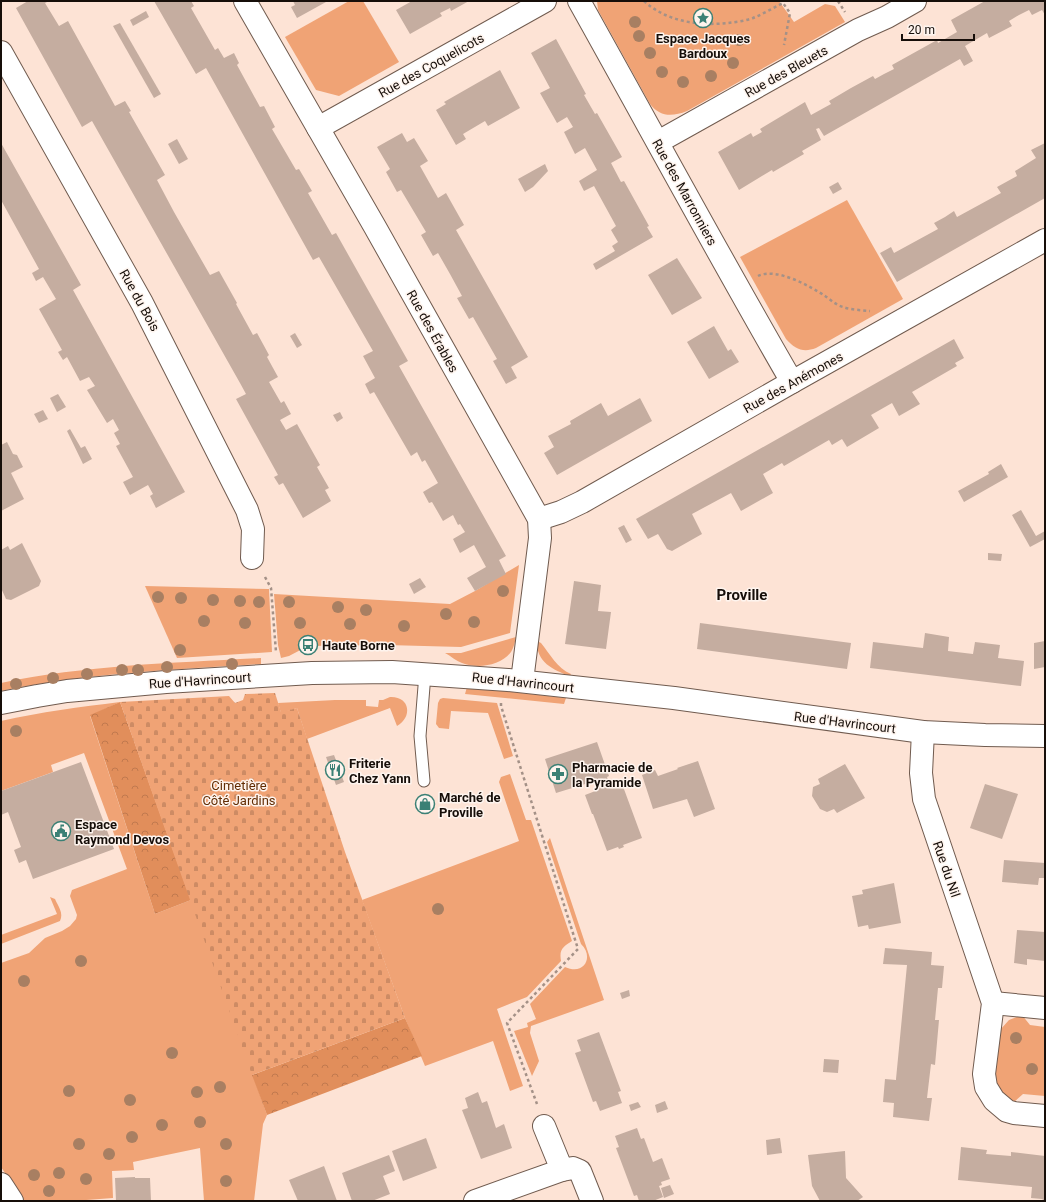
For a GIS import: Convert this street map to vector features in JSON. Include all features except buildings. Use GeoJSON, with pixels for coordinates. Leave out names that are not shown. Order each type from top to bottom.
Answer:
{"type":"FeatureCollection","features":[{"type":"Feature","properties":{"kind":"street","name":"Rue des Érables"},"geometry":{"type":"LineString","coordinates":[[245,1],[383,241],[539,519],[540,538],[515,681]]}},
{"type":"Feature","properties":{"kind":"street","name":"Rue des Coquelicots"},"geometry":{"type":"LineString","coordinates":[[318,128],[545,1]]}},
{"type":"Feature","properties":{"kind":"street","name":"Rue des Marronniers"},"geometry":{"type":"LineString","coordinates":[[579,1],[736,286],[792,382]]}},
{"type":"Feature","properties":{"kind":"street","name":"Rue des Bleuets"},"geometry":{"type":"LineString","coordinates":[[658,142],[858,30],[887,17],[915,1]]}},
{"type":"Feature","properties":{"kind":"street","name":"Rue du Bois"},"geometry":{"type":"LineString","coordinates":[[1,52],[145,309],[244,503],[253,529],[252,558]]}},
{"type":"Feature","properties":{"kind":"street","name":"Rue des Anémones"},"geometry":{"type":"LineString","coordinates":[[539,519],[561,512],[582,502],[1045,240]]}},
{"type":"Feature","properties":{"kind":"street","name":"Rue d'Havrincourt"},"geometry":{"type":"LineString","coordinates":[[1,703],[37,696],[91,689],[166,682],[274,675],[362,672],[425,674],[515,681],[674,698],[922,732],[1045,736]]}},
{"type":"Feature","properties":{"kind":"street","name":"Rue du Nil"},"geometry":{"type":"LineString","coordinates":[[922,732],[921,773],[924,799],[993,1003]]}},
{"type":"Feature","properties":{"kind":"street"},"geometry":{"type":"LineString","coordinates":[[1045,1008],[993,1003],[984,1074],[986,1087],[994,1100],[1007,1111],[1045,1116]]}},
{"type":"Feature","properties":{"kind":"street"},"geometry":{"type":"LineString","coordinates":[[544,1126],[562,1170]]}},
{"type":"Feature","properties":{"kind":"street"},"geometry":{"type":"LineString","coordinates":[[475,1201],[562,1170],[573,1168],[580,1171],[592,1201]]}},
{"type":"Feature","properties":{"kind":"street"},"geometry":{"type":"LineString","coordinates":[[1,1184],[12,1201]]}},
{"type":"Feature","properties":{"kind":"lane"},"geometry":{"type":"LineString","coordinates":[[424,781],[420,736],[425,674]]}},
{"type":"Feature","properties":{"kind":"path"},"geometry":{"type":"LineString","coordinates":[[644,1],[649,6],[665,15],[692,23],[707,24],[751,19],[782,2],[790,14],[782,58],[788,70]]}},
{"type":"Feature","properties":{"kind":"path"},"geometry":{"type":"LineString","coordinates":[[736,286],[762,274],[788,277],[801,282],[842,307],[873,311],[884,331]]}},
{"type":"Feature","properties":{"kind":"path"},"geometry":{"type":"LineString","coordinates":[[252,558],[271,588],[276,653],[274,675]]}},
{"type":"Feature","properties":{"kind":"path"},"geometry":{"type":"LineString","coordinates":[[515,681],[500,706],[578,949],[506,1023],[544,1126]]}},
{"type":"Feature","properties":{"kind":"green space"},"geometry":{"type":"Polygon","coordinates":[[[349,1],[363,1],[399,62],[339,96],[316,90],[285,37],[349,1]]]}},
{"type":"Feature","properties":{"kind":"green space"},"geometry":{"type":"Polygon","coordinates":[[[597,1],[779,1],[794,22],[825,4],[835,6],[845,22],[687,111],[667,115],[662,114],[650,104],[598,10],[597,1]]]}},
{"type":"Feature","properties":{"kind":"green space"},"geometry":{"type":"Polygon","coordinates":[[[847,200],[903,299],[816,348],[803,350],[796,348],[786,339],[740,257],[847,200]]]}},
{"type":"Feature","properties":{"kind":"green space"},"geometry":{"type":"Polygon","coordinates":[[[519,565],[510,633],[461,647],[387,645],[308,646],[289,656],[281,658],[278,645],[274,594],[450,604],[519,565]]]}},
{"type":"Feature","properties":{"kind":"green space"},"geometry":{"type":"Polygon","coordinates":[[[145,586],[269,589],[272,652],[177,658],[145,586]]]}},
{"type":"Feature","properties":{"kind":"green space"},"geometry":{"type":"Polygon","coordinates":[[[516,637],[512,650],[507,657],[488,665],[468,665],[445,653],[461,653],[516,637]]]}},
{"type":"Feature","properties":{"kind":"green space"},"geometry":{"type":"Polygon","coordinates":[[[537,641],[541,643],[562,668],[571,674],[570,676],[552,668],[543,660],[537,648],[537,641]]]}},
{"type":"Feature","properties":{"kind":"green space"},"geometry":{"type":"Polygon","coordinates":[[[261,658],[261,664],[163,670],[98,676],[1,691],[1,683],[65,672],[163,663],[261,658]]]}},
{"type":"Feature","properties":{"kind":"green space"},"geometry":{"type":"Polygon","coordinates":[[[467,687],[566,698],[564,704],[465,694],[467,687]]]}},
{"type":"Feature","properties":{"kind":"green space","name":"Cimetière Côté Jardins"},"geometry":{"type":"Polygon","coordinates":[[[275,693],[281,712],[297,708],[345,852],[405,1018],[252,1075],[120,702],[229,696],[235,703],[243,700],[245,694],[275,693]]]}},
{"type":"Feature","properties":{"kind":"green space"},"geometry":{"type":"Polygon","coordinates":[[[390,697],[402,700],[407,708],[405,718],[397,726],[390,708],[307,739],[297,708],[281,713],[278,703],[366,700],[366,706],[378,707],[379,700],[390,697]]]}},
{"type":"Feature","properties":{"kind":"green space"},"geometry":{"type":"Polygon","coordinates":[[[443,698],[497,703],[513,756],[504,759],[488,713],[451,711],[449,729],[439,728],[436,724],[438,703],[440,699],[443,698]]]}},
{"type":"Feature","properties":{"kind":"green space"},"geometry":{"type":"Polygon","coordinates":[[[120,702],[90,716],[155,914],[191,900],[267,1115],[263,1124],[254,1201],[204,1201],[200,1148],[133,1162],[134,1170],[112,1171],[113,1198],[73,1201],[24,1201],[1,1167],[1,963],[29,953],[45,938],[70,926],[76,919],[77,915],[70,896],[72,890],[127,869],[84,753],[51,765],[53,772],[1,791],[1,721],[46,712],[120,702]]]}},
{"type":"Feature","properties":{"kind":"green space"},"geometry":{"type":"Polygon","coordinates":[[[120,702],[191,900],[155,914],[90,715],[120,702]]]}},
{"type":"Feature","properties":{"kind":"green space"},"geometry":{"type":"Polygon","coordinates":[[[510,774],[526,820],[531,820],[572,941],[562,949],[561,961],[527,997],[497,1009],[523,1086],[510,1091],[493,1041],[425,1066],[405,1018],[362,900],[519,841],[499,782],[501,777],[510,774]]]}},
{"type":"Feature","properties":{"kind":"green space"},"geometry":{"type":"Polygon","coordinates":[[[550,838],[604,1000],[531,1026],[530,1033],[539,1061],[532,1076],[514,1031],[528,1027],[527,1023],[536,1019],[530,1004],[565,967],[578,969],[582,967],[587,959],[587,954],[581,944],[547,842],[550,838]]]}},
{"type":"Feature","properties":{"kind":"green space"},"geometry":{"type":"Polygon","coordinates":[[[50,897],[55,899],[60,910],[60,921],[1,944],[1,935],[57,914],[50,897]]]}},
{"type":"Feature","properties":{"kind":"green space"},"geometry":{"type":"Polygon","coordinates":[[[1022,1015],[1030,1025],[1045,1027],[1045,1096],[1023,1094],[1013,1103],[1005,1098],[994,1079],[1000,1030],[1009,1020],[1022,1015]]]}},
{"type":"Feature","properties":{"kind":"green space"},"geometry":{"type":"Polygon","coordinates":[[[405,1018],[422,1056],[267,1115],[252,1075],[405,1018]]]}},
{"type":"Feature","properties":{"kind":"place","name":"Espace Jacques Bardoux"},"geometry":{"type":"Point","coordinates":[703,18]}},
{"type":"Feature","properties":{"kind":"place","name":"Haute Borne"},"geometry":{"type":"Point","coordinates":[308,645]}},
{"type":"Feature","properties":{"kind":"place","name":"Friterie Chez Yann"},"geometry":{"type":"Point","coordinates":[335,770]}},
{"type":"Feature","properties":{"kind":"place","name":"Pharmacie de la Pyramide"},"geometry":{"type":"Point","coordinates":[558,774]}},
{"type":"Feature","properties":{"kind":"place","name":"Marché de Proville"},"geometry":{"type":"Point","coordinates":[425,804]}},
{"type":"Feature","properties":{"kind":"place","name":"Espace Raymond Devos"},"geometry":{"type":"Point","coordinates":[61,831]}},
{"type":"Feature","properties":{"kind":"district","name":"Proville"},"geometry":{"type":"Point","coordinates":[742,595]}}]}
